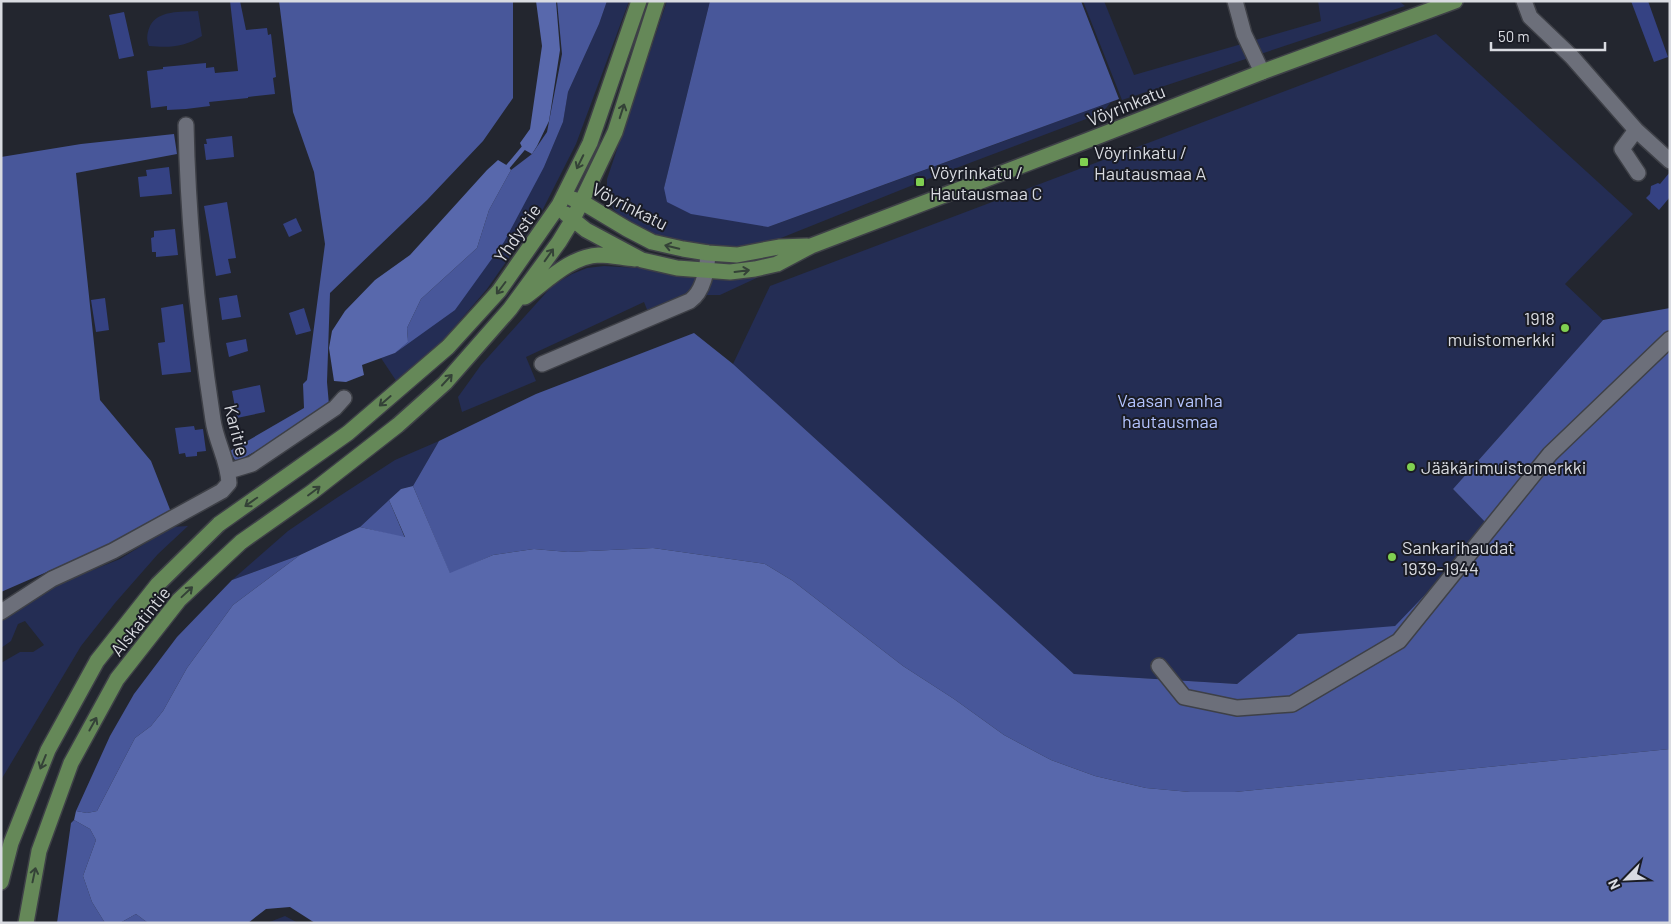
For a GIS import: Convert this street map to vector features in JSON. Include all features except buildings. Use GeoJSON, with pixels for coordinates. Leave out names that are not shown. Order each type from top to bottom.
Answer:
{"type":"FeatureCollection","features":[{"type":"Feature","properties":{"kind":"main road","name":"Yhdystie"},"geometry":{"type":"LineString","coordinates":[[348,433],[448,346],[499,291],[559,205],[590,143],[639,1]]}},
{"type":"Feature","properties":{"kind":"main road"},"geometry":{"type":"LineString","coordinates":[[510,309],[544,263],[582,202],[615,132],[657,1]]}},
{"type":"Feature","properties":{"kind":"main road","name":"Vöyrinkatu"},"geometry":{"type":"LineString","coordinates":[[811,246],[779,247],[738,255],[708,254],[682,250],[652,242],[582,202],[571,199],[559,205],[586,230],[642,260],[677,268],[707,271],[730,272],[755,269],[776,264],[811,246],[1077,145],[1262,72],[1455,1]]}},
{"type":"Feature","properties":{"kind":"main road"},"geometry":{"type":"LineString","coordinates":[[510,309],[566,267],[583,258],[600,255],[642,260]]}},
{"type":"Feature","properties":{"kind":"main road","name":"Alskatintie"},"geometry":{"type":"LineString","coordinates":[[26,923],[40,851],[71,763],[117,679],[179,600],[241,542],[312,492],[398,425],[445,383],[510,309]]}},
{"type":"Feature","properties":{"kind":"main road","name":"Alskatintie"},"geometry":{"type":"LineString","coordinates":[[1,882],[11,843],[48,750],[97,661],[158,584],[219,524],[348,433]]}},
{"type":"Feature","properties":{"kind":"street"},"geometry":{"type":"LineString","coordinates":[[1235,1],[1244,34],[1262,72]]}},
{"type":"Feature","properties":{"kind":"street"},"geometry":{"type":"LineString","coordinates":[[1524,1],[1530,17],[1572,57],[1636,130],[1670,161]]}},
{"type":"Feature","properties":{"kind":"street","name":"Karitie"},"geometry":{"type":"LineString","coordinates":[[1,612],[52,579],[113,551],[222,491],[229,482],[228,471],[213,423],[194,272],[186,125]]}},
{"type":"Feature","properties":{"kind":"street"},"geometry":{"type":"LineString","coordinates":[[1636,130],[1622,149],[1638,173]]}},
{"type":"Feature","properties":{"kind":"street"},"geometry":{"type":"LineString","coordinates":[[542,364],[690,301],[700,292],[707,271],[708,254]]}},
{"type":"Feature","properties":{"kind":"street"},"geometry":{"type":"LineString","coordinates":[[1159,666],[1184,697],[1236,708],[1292,704],[1399,641],[1550,454],[1670,339]]}},
{"type":"Feature","properties":{"kind":"street"},"geometry":{"type":"LineString","coordinates":[[228,471],[252,464],[335,408],[344,398]]}},
{"type":"Feature","properties":{"kind":"green space"},"geometry":{"type":"Polygon","coordinates":[[[607,1],[629,1],[576,144],[543,209],[487,289],[432,353],[397,382],[381,358],[395,353],[544,167],[563,122],[568,92],[599,24],[607,1]]]}},
{"type":"Feature","properties":{"kind":"green space"},"geometry":{"type":"Polygon","coordinates":[[[645,1],[651,1],[632,62],[629,61],[645,1]]]}},
{"type":"Feature","properties":{"kind":"green space"},"geometry":{"type":"Polygon","coordinates":[[[667,1],[710,1],[664,188],[768,227],[1111,102],[1102,113],[943,173],[776,240],[745,247],[707,246],[659,237],[630,223],[614,210],[607,195],[607,179],[667,1]]]}},
{"type":"Feature","properties":{"kind":"green space"},"geometry":{"type":"Polygon","coordinates":[[[1083,1],[1104,1],[1134,75],[1321,21],[1318,1],[1399,1],[1405,6],[1122,100],[1083,1]]]}},
{"type":"Feature","properties":{"kind":"green space"},"geometry":{"type":"Polygon","coordinates":[[[198,11],[202,36],[177,46],[149,46],[147,38],[149,29],[158,17],[177,12],[198,11]]]}},
{"type":"Feature","properties":{"kind":"green space","name":"Vaasan vanha hautausmaa"},"geometry":{"type":"Polygon","coordinates":[[[1436,34],[1633,214],[1565,284],[1603,320],[1453,489],[1491,527],[1394,627],[1298,634],[1237,684],[1074,674],[733,364],[770,286],[1436,34]]]}},
{"type":"Feature","properties":{"kind":"green space"},"geometry":{"type":"Polygon","coordinates":[[[604,266],[638,268],[720,279],[763,275],[720,295],[685,295],[648,312],[644,302],[526,357],[536,381],[462,412],[458,397],[481,365],[553,285],[587,268],[604,266]]]}},
{"type":"Feature","properties":{"kind":"green space"},"geometry":{"type":"Polygon","coordinates":[[[439,441],[413,486],[401,489],[360,527],[300,555],[232,580],[288,531],[335,499],[395,460],[439,441]]]}},
{"type":"Feature","properties":{"kind":"green space"},"geometry":{"type":"Polygon","coordinates":[[[188,526],[158,554],[115,603],[81,646],[1,780],[1,663],[20,652],[33,652],[44,645],[25,621],[18,624],[11,641],[1,648],[1,620],[58,584],[120,559],[170,527],[188,526]]]}},
{"type":"Feature","properties":{"kind":"green space"},"geometry":{"type":"Polygon","coordinates":[[[285,916],[298,923],[267,923],[285,916]]]}},
{"type":"Feature","properties":{"kind":"shaded area"},"geometry":{"type":"Polygon","coordinates":[[[279,1],[513,1],[513,98],[483,141],[427,200],[330,293],[327,382],[329,405],[272,442],[236,462],[230,451],[304,408],[303,384],[307,380],[325,244],[314,172],[293,112],[279,1]]]}},
{"type":"Feature","properties":{"kind":"shaded area"},"geometry":{"type":"Polygon","coordinates":[[[536,1],[556,1],[560,50],[549,121],[532,154],[523,149],[520,143],[530,129],[542,46],[536,1]]]}},
{"type":"Feature","properties":{"kind":"shaded area"},"geometry":{"type":"Polygon","coordinates":[[[557,1],[607,1],[599,24],[568,92],[563,122],[544,167],[504,242],[455,310],[395,353],[408,342],[407,328],[421,299],[477,248],[489,210],[511,170],[532,154],[547,132],[562,54],[557,1]]]}},
{"type":"Feature","properties":{"kind":"shaded area"},"geometry":{"type":"Polygon","coordinates":[[[710,1],[1081,1],[1119,99],[768,227],[691,214],[667,202],[664,188],[710,1]]]}},
{"type":"Feature","properties":{"kind":"shaded area"},"geometry":{"type":"Polygon","coordinates":[[[174,134],[177,154],[76,173],[100,400],[151,461],[171,512],[111,544],[1,592],[1,157],[81,144],[174,134]]]}},
{"type":"Feature","properties":{"kind":"shaded area"},"geometry":{"type":"Polygon","coordinates":[[[498,160],[511,170],[489,210],[477,248],[421,299],[407,328],[408,342],[395,353],[362,365],[364,375],[346,382],[334,381],[329,348],[332,331],[345,311],[375,280],[410,255],[498,160]]]}},
{"type":"Feature","properties":{"kind":"shaded area"},"geometry":{"type":"Polygon","coordinates":[[[1670,308],[1670,749],[1235,792],[1190,792],[1146,788],[1095,776],[1051,760],[1004,735],[954,699],[903,666],[793,581],[765,564],[653,548],[568,552],[534,549],[493,555],[450,574],[413,486],[439,441],[536,394],[694,333],[733,364],[1074,674],[1237,684],[1298,634],[1395,626],[1490,527],[1453,489],[1603,320],[1670,308]]]}},
{"type":"Feature","properties":{"kind":"shaded area"},"geometry":{"type":"Polygon","coordinates":[[[413,486],[450,573],[493,555],[534,549],[568,552],[653,548],[765,564],[793,581],[903,666],[954,699],[1004,735],[1051,760],[1095,776],[1146,788],[1190,792],[1235,792],[1670,749],[1670,923],[315,923],[290,907],[266,909],[248,923],[148,923],[136,914],[120,923],[105,923],[92,902],[83,876],[96,840],[90,829],[74,820],[76,811],[87,813],[97,811],[135,738],[151,726],[163,711],[187,668],[233,605],[300,555],[360,527],[405,537],[389,500],[401,489],[413,486]]]}},
{"type":"Feature","properties":{"kind":"shaded area"},"geometry":{"type":"Polygon","coordinates":[[[389,500],[405,538],[360,527],[389,500]]]}},
{"type":"Feature","properties":{"kind":"shaded area"},"geometry":{"type":"Polygon","coordinates":[[[300,555],[233,605],[187,668],[163,711],[151,726],[135,738],[97,811],[87,813],[76,811],[110,736],[134,694],[177,637],[232,580],[300,555]]]}},
{"type":"Feature","properties":{"kind":"shaded area"},"geometry":{"type":"Polygon","coordinates":[[[74,820],[90,829],[96,840],[83,876],[92,902],[105,923],[57,923],[71,823],[74,820]]]}},
{"type":"Feature","properties":{"kind":"shaded area"},"geometry":{"type":"Polygon","coordinates":[[[136,914],[148,923],[120,923],[136,914]]]}},
{"type":"Feature","properties":{"kind":"waterway"},"geometry":{"type":"LineString","coordinates":[[505,170],[526,145]]}},
{"type":"Feature","properties":{"kind":"place","name":"Vöyrinkatu / Hautausmaa A"},"geometry":{"type":"Point","coordinates":[1084,162]}},
{"type":"Feature","properties":{"kind":"place","name":"Vöyrinkatu / Hautausmaa C"},"geometry":{"type":"Point","coordinates":[920,182]}},
{"type":"Feature","properties":{"kind":"place","name":"1918 muistomerkki"},"geometry":{"type":"Point","coordinates":[1565,328]}},
{"type":"Feature","properties":{"kind":"place","name":"Jääkärimuistomerkki"},"geometry":{"type":"Point","coordinates":[1411,467]}},
{"type":"Feature","properties":{"kind":"place","name":"Sankarihaudat 1939-1944"},"geometry":{"type":"Point","coordinates":[1392,557]}}]}
